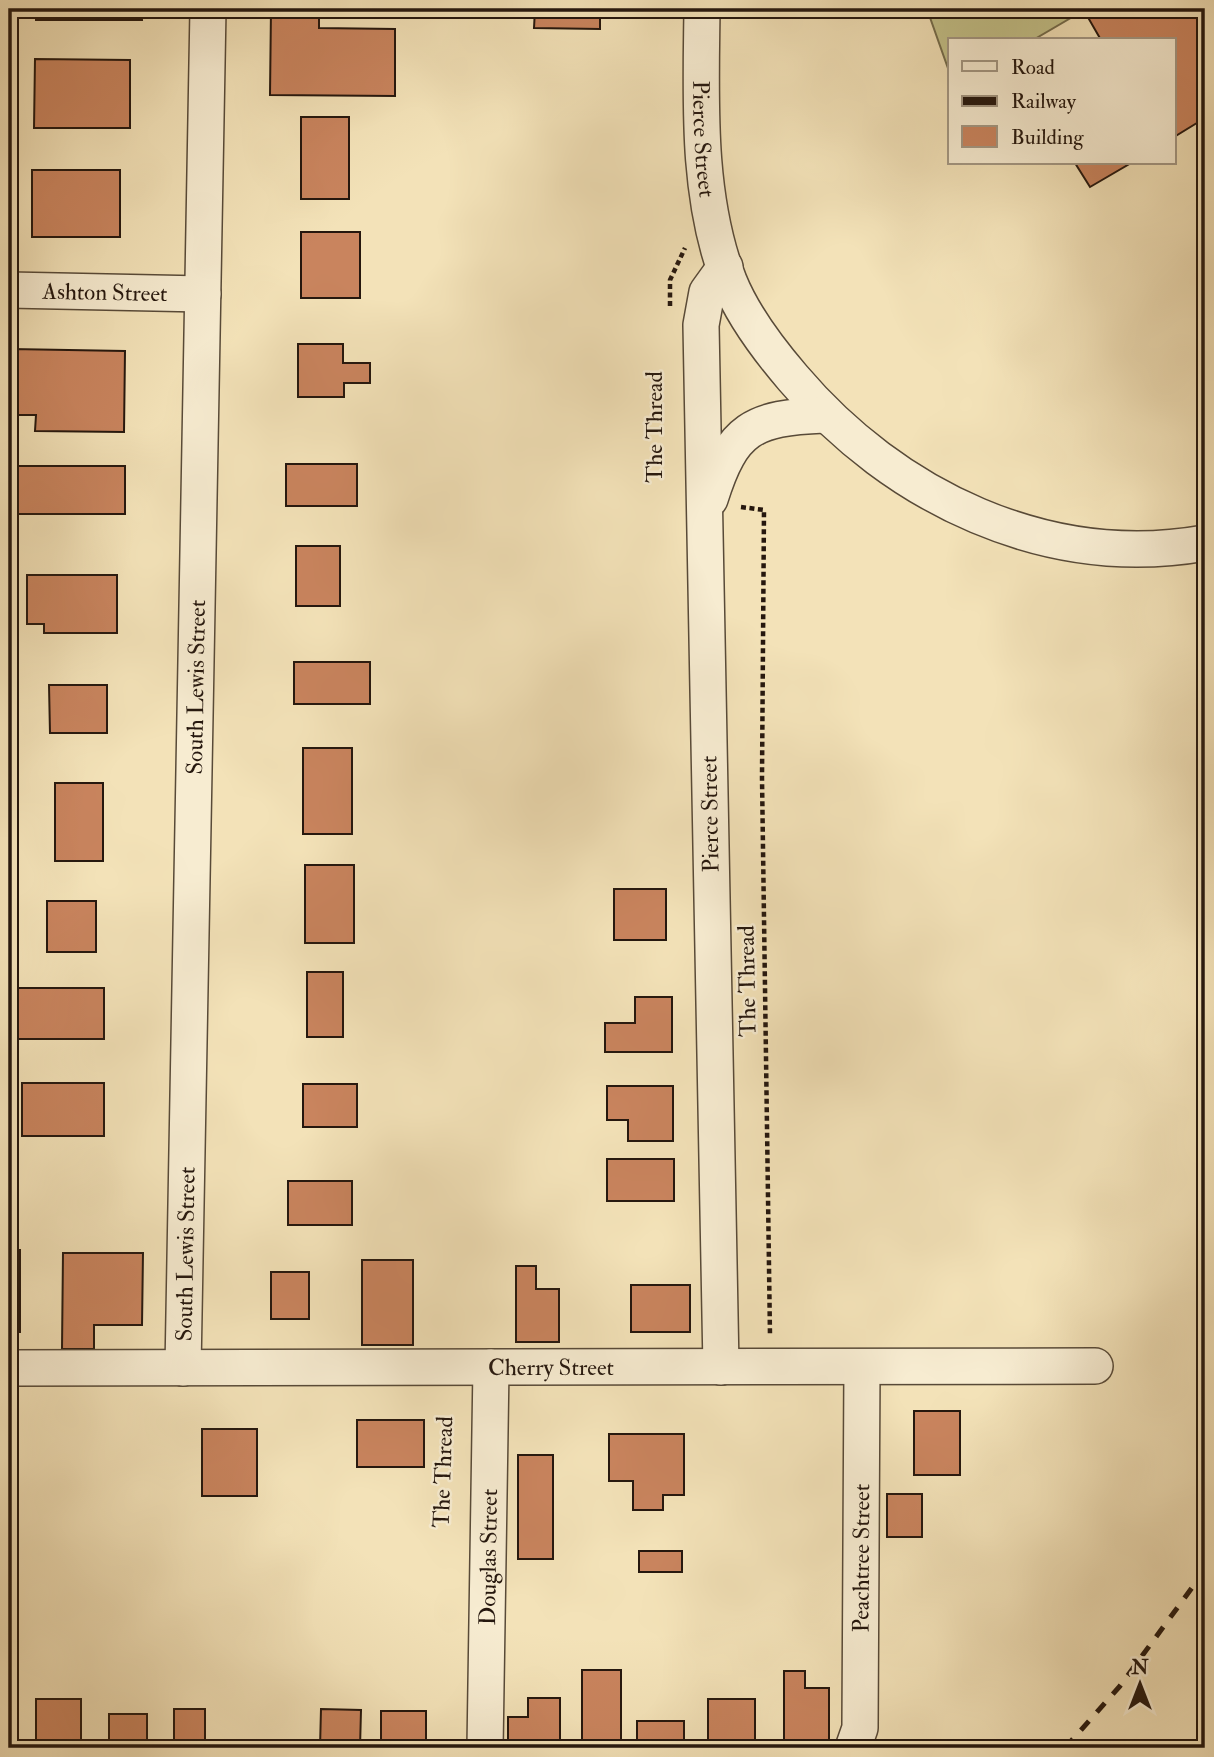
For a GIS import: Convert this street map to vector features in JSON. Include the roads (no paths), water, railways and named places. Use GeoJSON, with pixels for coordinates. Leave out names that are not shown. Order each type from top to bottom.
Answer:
{"type":"FeatureCollection","features":[{"type":"Feature","properties":{"kind":"street","name":"South Lewis Street"},"geometry":{"type":"LineString","coordinates":[[183,1367],[208,9]]}},
{"type":"Feature","properties":{"kind":"street","name":"Pierce Street"},"geometry":{"type":"LineString","coordinates":[[702,9],[703,151],[716,237],[725,267],[746,313],[780,363],[824,415],[918,488],[958,509],[1014,531],[1065,542],[1145,549],[1205,543]]}},
{"type":"Feature","properties":{"kind":"street","name":"Pierce Street"},"geometry":{"type":"LineString","coordinates":[[721,1367],[701,314],[707,292],[725,267]]}},
{"type":"Feature","properties":{"kind":"street","name":"Ashton Street"},"geometry":{"type":"LineString","coordinates":[[9,290],[203,294]]}},
{"type":"Feature","properties":{"kind":"street"},"geometry":{"type":"LineString","coordinates":[[706,514],[724,461],[744,434],[771,419],[824,415]]}},
{"type":"Feature","properties":{"kind":"street","name":"Cherry Street"},"geometry":{"type":"LineString","coordinates":[[9,1367],[1095,1366]]}},
{"type":"Feature","properties":{"kind":"street","name":"Douglas Street"},"geometry":{"type":"LineString","coordinates":[[485,1748],[491,1367]]}},
{"type":"Feature","properties":{"kind":"street","name":"Peachtree Street"},"geometry":{"type":"LineString","coordinates":[[853,1748],[860,1728],[862,1367]]}},
{"type":"Feature","properties":{"kind":"railway"},"geometry":{"type":"LineString","coordinates":[[1065,1748],[1120,1686],[1205,1570]]}}]}
